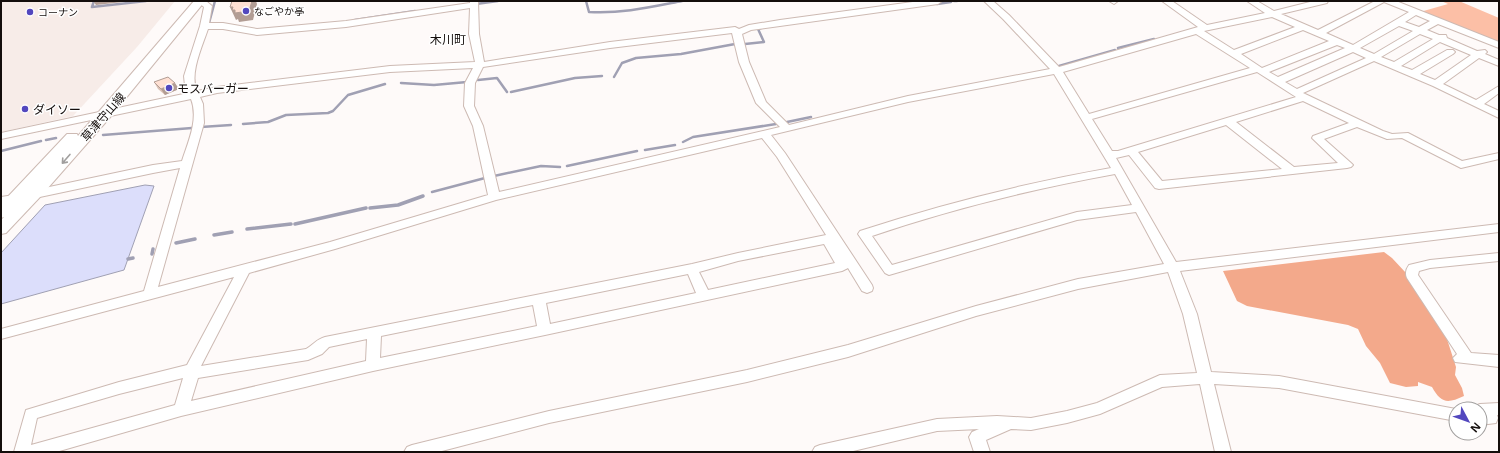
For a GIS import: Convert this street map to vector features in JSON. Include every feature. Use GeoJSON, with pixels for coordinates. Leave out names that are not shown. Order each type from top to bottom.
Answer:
{"type":"FeatureCollection","features":[{"type":"Feature","properties":{"kind":"main road","name":"草津守山線"},"geometry":{"type":"LineString","coordinates":[[1,213],[92,116],[189,1]]}},
{"type":"Feature","properties":{"kind":"main road","name":"草津守山線"},"geometry":{"type":"LineString","coordinates":[[1,229],[12,202],[35,194],[107,112],[200,1]]}},
{"type":"Feature","properties":{"kind":"street"},"geometry":{"type":"LineString","coordinates":[[149,294],[199,122],[198,104],[190,86],[189,72],[204,26],[208,6],[200,1]]}},
{"type":"Feature","properties":{"kind":"street"},"geometry":{"type":"LineString","coordinates":[[736,33],[749,28],[772,24],[938,1]]}},
{"type":"Feature","properties":{"kind":"street"},"geometry":{"type":"LineString","coordinates":[[988,1],[1006,17],[1056,71],[1118,170],[1171,264],[1190,314],[1223,452]]}},
{"type":"Feature","properties":{"kind":"street"},"geometry":{"type":"LineString","coordinates":[[1166,1],[1201,29],[1300,96],[1379,133],[1391,136],[1404,135],[1461,165],[1499,156]]}},
{"type":"Feature","properties":{"kind":"street"},"geometry":{"type":"LineString","coordinates":[[1251,1],[1273,14],[1436,84],[1499,115]]}},
{"type":"Feature","properties":{"kind":"street"},"geometry":{"type":"LineString","coordinates":[[1,334],[244,269],[494,197],[941,92],[1056,71],[1201,29],[1273,14],[1324,1]]}},
{"type":"Feature","properties":{"kind":"street"},"geometry":{"type":"LineString","coordinates":[[1318,34],[1381,1]]}},
{"type":"Feature","properties":{"kind":"street"},"geometry":{"type":"LineString","coordinates":[[1388,1],[1498,44]]}},
{"type":"Feature","properties":{"kind":"street"},"geometry":{"type":"LineString","coordinates":[[204,26],[222,26],[257,32],[346,24],[474,3],[474,34],[480,65],[470,83],[469,106],[478,126],[494,197]]}},
{"type":"Feature","properties":{"kind":"street"},"geometry":{"type":"LineString","coordinates":[[1278,81],[1352,49],[1416,12]]}},
{"type":"Feature","properties":{"kind":"street"},"geometry":{"type":"LineString","coordinates":[[1108,155],[1131,150],[1228,121],[1300,96],[1373,58],[1438,20]]}},
{"type":"Feature","properties":{"kind":"street"},"geometry":{"type":"LineString","coordinates":[[1398,22],[1419,31],[1435,42],[1474,58],[1499,64]]}},
{"type":"Feature","properties":{"kind":"street"},"geometry":{"type":"LineString","coordinates":[[1235,53],[1302,27]]}},
{"type":"Feature","properties":{"kind":"street"},"geometry":{"type":"LineString","coordinates":[[1394,66],[1458,28]]}},
{"type":"Feature","properties":{"kind":"street"},"geometry":{"type":"LineString","coordinates":[[1,136],[107,112],[216,90],[390,69],[480,65],[610,45],[735,30],[744,62],[761,103],[787,128]]}},
{"type":"Feature","properties":{"kind":"street"},"geometry":{"type":"LineString","coordinates":[[1413,74],[1477,36]]}},
{"type":"Feature","properties":{"kind":"street"},"geometry":{"type":"LineString","coordinates":[[1086,118],[1260,70],[1336,42]]}},
{"type":"Feature","properties":{"kind":"street"},"geometry":{"type":"LineString","coordinates":[[1436,84],[1474,58],[1498,44]]}},
{"type":"Feature","properties":{"kind":"street"},"geometry":{"type":"LineString","coordinates":[[1477,104],[1499,89]]}},
{"type":"Feature","properties":{"kind":"street"},"geometry":{"type":"LineString","coordinates":[[1228,121],[1292,171]]}},
{"type":"Feature","properties":{"kind":"street"},"geometry":{"type":"LineString","coordinates":[[1131,150],[1159,185],[1346,165],[1317,138],[1358,123]]}},
{"type":"Feature","properties":{"kind":"street"},"geometry":{"type":"LineString","coordinates":[[765,134],[781,155],[831,238],[867,288]]}},
{"type":"Feature","properties":{"kind":"street"},"geometry":{"type":"LineString","coordinates":[[35,194],[153,169],[187,164]]}},
{"type":"Feature","properties":{"kind":"street"},"geometry":{"type":"LineString","coordinates":[[1118,170],[1062,180],[910,218],[864,234],[889,270],[1077,216],[1139,208]]}},
{"type":"Feature","properties":{"kind":"street"},"geometry":{"type":"LineString","coordinates":[[412,452],[549,417],[747,376],[848,351],[976,311],[1078,284],[1171,264],[1499,228]]}},
{"type":"Feature","properties":{"kind":"street"},"geometry":{"type":"LineString","coordinates":[[22,452],[31,414],[119,388],[192,372],[308,354],[317,350],[320,345],[325,342],[692,269],[738,257],[831,238]]}},
{"type":"Feature","properties":{"kind":"street"},"geometry":{"type":"LineString","coordinates":[[32,452],[181,410],[373,365],[545,330],[842,266],[843,265],[831,238]]}},
{"type":"Feature","properties":{"kind":"street"},"geometry":{"type":"LineString","coordinates":[[1499,257],[1430,264],[1413,268],[1412,275],[1463,358],[1499,361]]}},
{"type":"Feature","properties":{"kind":"street"},"geometry":{"type":"LineString","coordinates":[[181,410],[192,372],[244,269]]}},
{"type":"Feature","properties":{"kind":"street"},"geometry":{"type":"LineString","coordinates":[[692,269],[704,296]]}},
{"type":"Feature","properties":{"kind":"street"},"geometry":{"type":"LineString","coordinates":[[539,300],[545,330]]}},
{"type":"Feature","properties":{"kind":"street"},"geometry":{"type":"LineString","coordinates":[[373,365],[374,333]]}},
{"type":"Feature","properties":{"kind":"street"},"geometry":{"type":"LineString","coordinates":[[820,452],[937,425],[997,422],[1031,424],[1067,417],[1100,408],[1160,381],[1205,378],[1279,382],[1448,414]]}},
{"type":"Feature","properties":{"kind":"street"},"geometry":{"type":"LineString","coordinates":[[982,452],[976,437],[1001,426],[1018,423]]}},
{"type":"Feature","properties":{"kind":"shaded area"},"geometry":{"type":"Polygon","coordinates":[[[1,1],[93,1],[91,8],[152,1],[175,1],[137,47],[73,116],[1,132],[1,1]]]}},
{"type":"Feature","properties":{"kind":"shaded area"},"geometry":{"type":"Polygon","coordinates":[[[1441,1],[1459,1],[1499,18],[1499,43],[1420,12],[1448,4],[1441,1]]]}},
{"type":"Feature","properties":{"kind":"shaded area"},"geometry":{"type":"Polygon","coordinates":[[[1384,252],[1406,273],[1446,336],[1456,367],[1455,375],[1462,388],[1464,396],[1449,401],[1438,396],[1432,387],[1418,382],[1418,386],[1406,387],[1390,383],[1380,363],[1366,346],[1358,329],[1348,325],[1247,306],[1237,301],[1223,271],[1384,252]]]}},
{"type":"Feature","properties":{"kind":"water"},"geometry":{"type":"Polygon","coordinates":[[[145,185],[154,186],[124,270],[1,304],[1,253],[45,205],[145,185]]]}},
{"type":"Feature","properties":{"kind":"building"},"geometry":{"type":"Polygon","coordinates":[[[232,1],[252,1],[249,11],[235,13],[235,10],[232,10],[233,7],[230,7],[232,1]]]}},
{"type":"Feature","properties":{"kind":"building"},"geometry":{"type":"Polygon","coordinates":[[[168,77],[175,83],[161,89],[154,82],[168,77]]]}},
{"type":"Feature","properties":{"kind":"waterway"},"geometry":{"type":"LineString","coordinates":[[94,1],[92,7],[146,1]]}},
{"type":"Feature","properties":{"kind":"waterway"},"geometry":{"type":"LineString","coordinates":[[213,24],[209,23],[215,1]]}},
{"type":"Feature","properties":{"kind":"waterway"},"geometry":{"type":"LineString","coordinates":[[476,4],[498,1]]}},
{"type":"Feature","properties":{"kind":"waterway"},"geometry":{"type":"LineString","coordinates":[[586,1],[589,12],[636,10],[682,1]]}},
{"type":"Feature","properties":{"kind":"waterway"},"geometry":{"type":"LineString","coordinates":[[937,4],[951,2]]}},
{"type":"Feature","properties":{"kind":"waterway"},"geometry":{"type":"LineString","coordinates":[[355,20],[415,11]]}},
{"type":"Feature","properties":{"kind":"waterway"},"geometry":{"type":"LineString","coordinates":[[745,44],[764,42],[758,29],[761,28]]}},
{"type":"Feature","properties":{"kind":"waterway"},"geometry":{"type":"LineString","coordinates":[[1118,48],[1154,39]]}},
{"type":"Feature","properties":{"kind":"waterway"},"geometry":{"type":"LineString","coordinates":[[614,77],[622,63],[636,58],[681,54],[735,44]]}},
{"type":"Feature","properties":{"kind":"waterway"},"geometry":{"type":"LineString","coordinates":[[1059,66],[1115,50]]}},
{"type":"Feature","properties":{"kind":"waterway"},"geometry":{"type":"LineString","coordinates":[[511,92],[575,78],[602,76]]}},
{"type":"Feature","properties":{"kind":"waterway"},"geometry":{"type":"LineString","coordinates":[[478,80],[497,78],[507,92]]}},
{"type":"Feature","properties":{"kind":"waterway"},"geometry":{"type":"LineString","coordinates":[[401,83],[434,85],[467,82]]}},
{"type":"Feature","properties":{"kind":"waterway"},"geometry":{"type":"LineString","coordinates":[[243,124],[268,122],[286,115],[328,113],[333,111],[348,95],[385,84]]}},
{"type":"Feature","properties":{"kind":"waterway"},"geometry":{"type":"LineString","coordinates":[[787,122],[811,117]]}},
{"type":"Feature","properties":{"kind":"waterway"},"geometry":{"type":"LineString","coordinates":[[683,142],[693,137],[776,124]]}},
{"type":"Feature","properties":{"kind":"waterway"},"geometry":{"type":"LineString","coordinates":[[201,127],[231,125]]}},
{"type":"Feature","properties":{"kind":"waterway"},"geometry":{"type":"LineString","coordinates":[[103,135],[192,128]]}},
{"type":"Feature","properties":{"kind":"waterway"},"geometry":{"type":"LineString","coordinates":[[46,140],[56,138]]}},
{"type":"Feature","properties":{"kind":"waterway"},"geometry":{"type":"LineString","coordinates":[[1,151],[41,141]]}},
{"type":"Feature","properties":{"kind":"waterway"},"geometry":{"type":"LineString","coordinates":[[645,150],[675,145]]}},
{"type":"Feature","properties":{"kind":"waterway"},"geometry":{"type":"LineString","coordinates":[[567,166],[637,151]]}},
{"type":"Feature","properties":{"kind":"waterway"},"geometry":{"type":"LineString","coordinates":[[494,176],[541,166],[560,167]]}},
{"type":"Feature","properties":{"kind":"waterway"},"geometry":{"type":"LineString","coordinates":[[432,192],[485,178]]}},
{"type":"Feature","properties":{"kind":"waterway"},"geometry":{"type":"LineString","coordinates":[[370,208],[398,205],[423,196]]}},
{"type":"Feature","properties":{"kind":"waterway"},"geometry":{"type":"LineString","coordinates":[[295,224],[366,208]]}},
{"type":"Feature","properties":{"kind":"waterway"},"geometry":{"type":"LineString","coordinates":[[247,229],[291,224]]}},
{"type":"Feature","properties":{"kind":"waterway"},"geometry":{"type":"LineString","coordinates":[[214,235],[232,232]]}},
{"type":"Feature","properties":{"kind":"waterway"},"geometry":{"type":"LineString","coordinates":[[176,243],[195,239]]}},
{"type":"Feature","properties":{"kind":"waterway"},"geometry":{"type":"LineString","coordinates":[[152,254],[153,249]]}},
{"type":"Feature","properties":{"kind":"waterway"},"geometry":{"type":"LineString","coordinates":[[128,259],[133,258]]}},
{"type":"Feature","properties":{"kind":"place","name":"なごやか亭"},"geometry":{"type":"Point","coordinates":[246,11]}},
{"type":"Feature","properties":{"kind":"place","name":"コーナン"},"geometry":{"type":"Point","coordinates":[30,12]}},
{"type":"Feature","properties":{"kind":"place","name":"モスバーガー"},"geometry":{"type":"Point","coordinates":[169,88]}},
{"type":"Feature","properties":{"kind":"place","name":"ダイソー"},"geometry":{"type":"Point","coordinates":[25,109]}},
{"type":"Feature","properties":{"kind":"district","name":"木川町"},"geometry":{"type":"Point","coordinates":[448,39]}}]}
